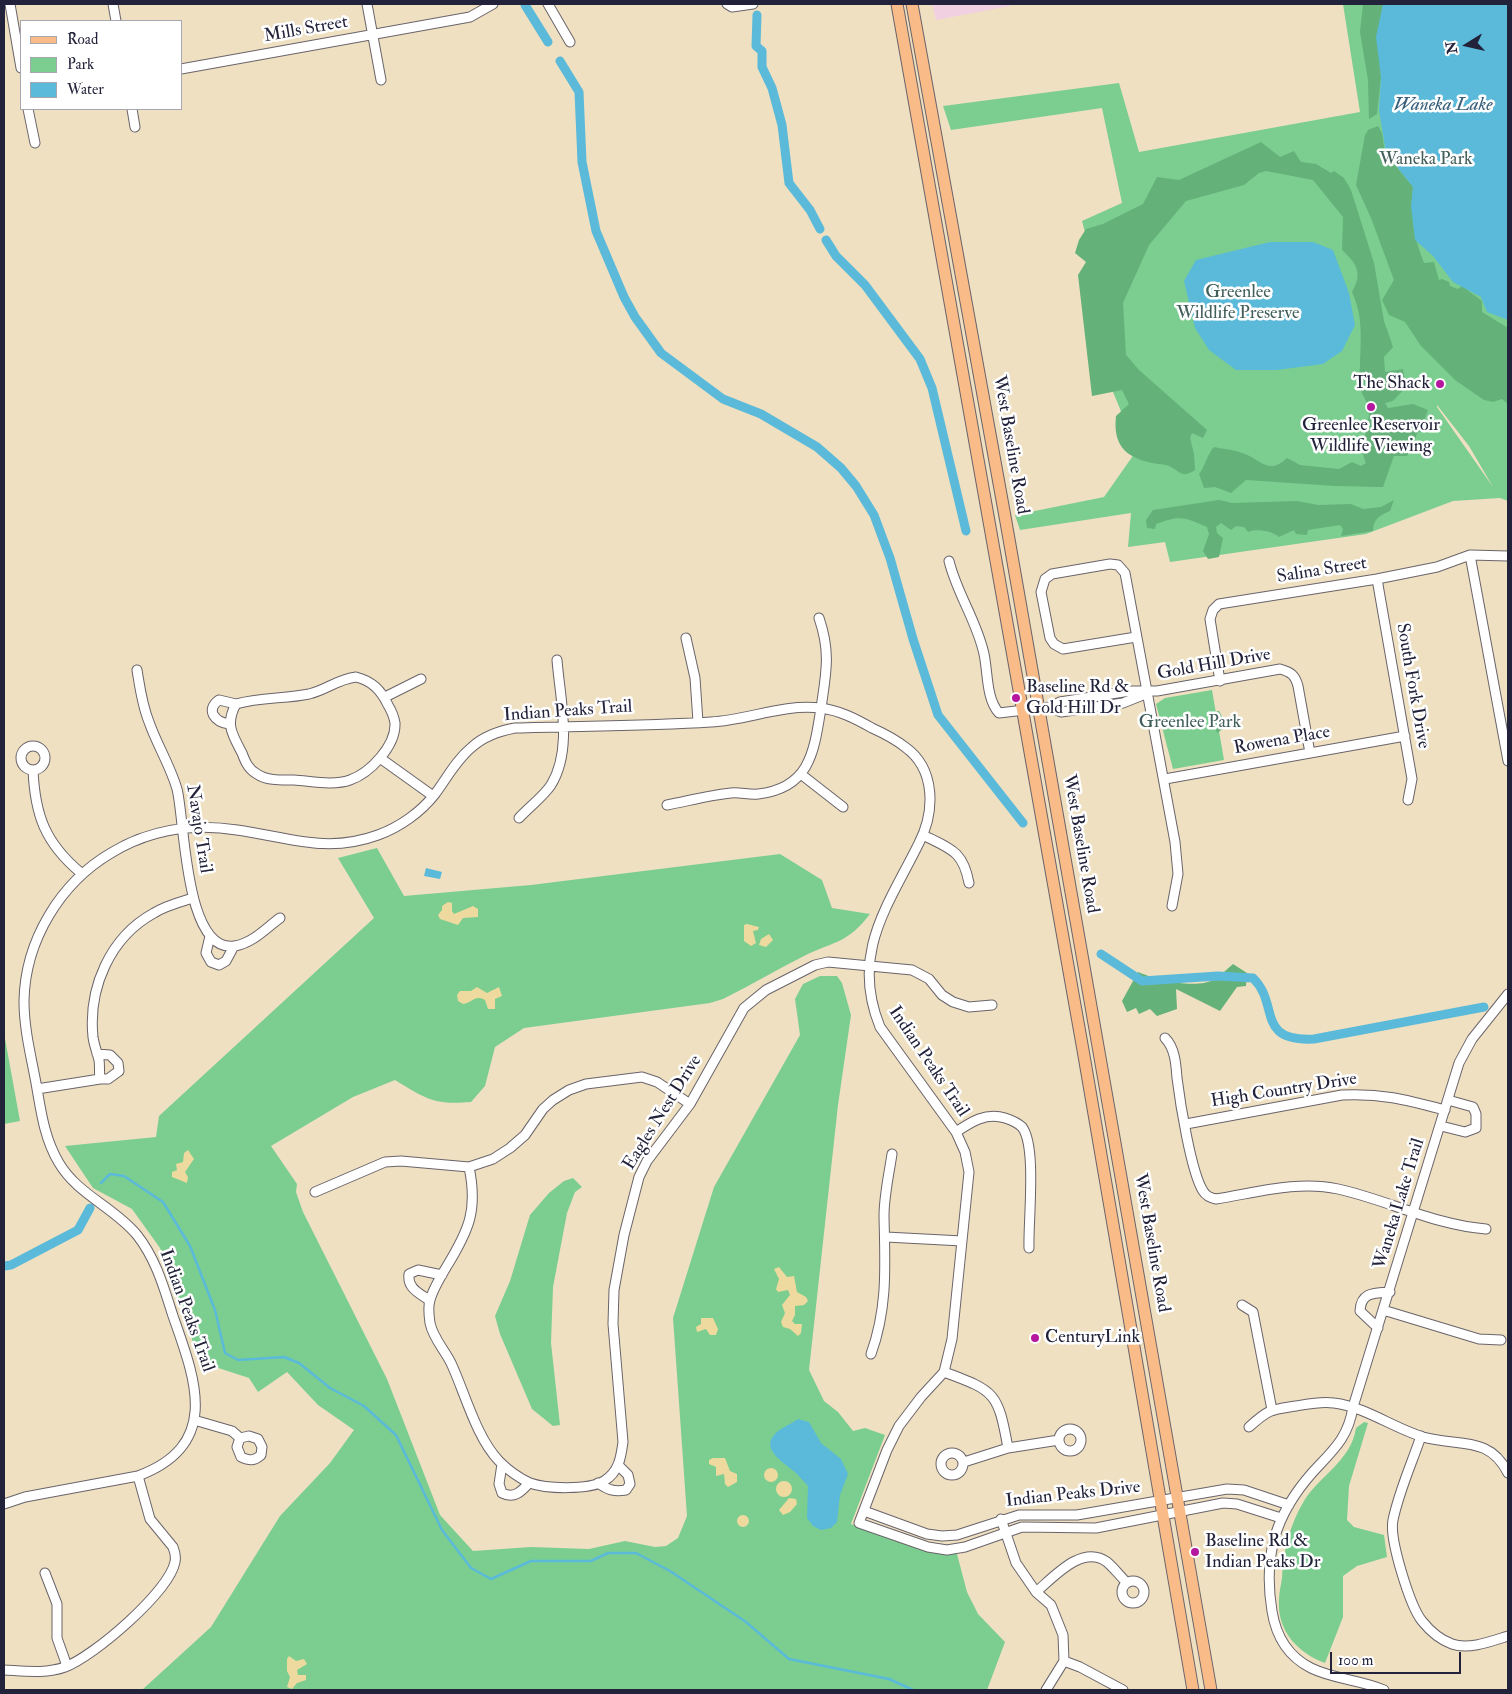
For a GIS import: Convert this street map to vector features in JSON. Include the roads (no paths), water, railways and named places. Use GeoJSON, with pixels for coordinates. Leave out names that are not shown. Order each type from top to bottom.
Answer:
{"type":"FeatureCollection","features":[{"type":"Feature","properties":{"kind":"main road","name":"West Baseline Road"},"geometry":{"type":"LineString","coordinates":[[897,4],[1193,1690]]}},
{"type":"Feature","properties":{"kind":"main road","name":"West Baseline Road"},"geometry":{"type":"LineString","coordinates":[[912,4],[1044,708],[1211,1690]]}},
{"type":"Feature","properties":{"kind":"main road"},"geometry":{"type":"LineString","coordinates":[[950,301],[966,298]]}},
{"type":"Feature","properties":{"kind":"street"},"geometry":{"type":"LineString","coordinates":[[10,4],[20,62]]}},
{"type":"Feature","properties":{"kind":"street"},"geometry":{"type":"LineString","coordinates":[[113,4],[116,20]]}},
{"type":"Feature","properties":{"kind":"street"},"geometry":{"type":"LineString","coordinates":[[367,4],[381,80]]}},
{"type":"Feature","properties":{"kind":"street","name":"Mills Street"},"geometry":{"type":"LineString","coordinates":[[182,69],[470,17],[493,4]]}},
{"type":"Feature","properties":{"kind":"street"},"geometry":{"type":"LineString","coordinates":[[548,4],[570,42]]}},
{"type":"Feature","properties":{"kind":"street"},"geometry":{"type":"LineString","coordinates":[[727,4],[732,8],[753,4]]}},
{"type":"Feature","properties":{"kind":"street"},"geometry":{"type":"LineString","coordinates":[[28,110],[35,143]]}},
{"type":"Feature","properties":{"kind":"street"},"geometry":{"type":"LineString","coordinates":[[132,110],[135,127]]}},
{"type":"Feature","properties":{"kind":"street"},"geometry":{"type":"LineString","coordinates":[[1470,555],[1508,761]]}},
{"type":"Feature","properties":{"kind":"street","name":"Salina Street"},"geometry":{"type":"LineString","coordinates":[[1220,681],[1210,618],[1213,610],[1219,604],[1376,579],[1437,567],[1470,555],[1508,556]]}},
{"type":"Feature","properties":{"kind":"street","name":"Gold Hill Drive"},"geometry":{"type":"LineString","coordinates":[[949,561],[954,583],[979,635],[994,708],[999,712],[1044,708],[1060,702],[1130,691],[1148,693],[1280,669],[1289,671],[1295,677],[1310,753]]}},
{"type":"Feature","properties":{"kind":"street"},"geometry":{"type":"LineString","coordinates":[[1136,637],[1063,649],[1054,644],[1050,638],[1041,592],[1045,580],[1052,574],[1110,564],[1118,565],[1125,573],[1165,779],[1177,853],[1178,874],[1172,906]]}},
{"type":"Feature","properties":{"kind":"street","name":"South Fork Drive"},"geometry":{"type":"LineString","coordinates":[[1376,579],[1412,780],[1408,800]]}},
{"type":"Feature","properties":{"kind":"street"},"geometry":{"type":"LineString","coordinates":[[667,805],[732,793],[757,794],[773,791],[802,775],[814,752],[828,659],[827,640],[819,618]]}},
{"type":"Feature","properties":{"kind":"street"},"geometry":{"type":"LineString","coordinates":[[686,638],[696,678],[698,722]]}},
{"type":"Feature","properties":{"kind":"street"},"geometry":{"type":"LineString","coordinates":[[519,818],[546,791],[558,770],[562,754],[557,660]]}},
{"type":"Feature","properties":{"kind":"street","name":"Navajo Trail"},"geometry":{"type":"LineString","coordinates":[[137,670],[142,700],[149,723],[168,762],[177,790],[187,870],[193,898],[210,936],[206,953],[212,962],[220,965],[226,961],[234,946],[252,940],[280,918]]}},
{"type":"Feature","properties":{"kind":"street"},"geometry":{"type":"LineString","coordinates":[[229,724],[220,723],[213,717],[212,710],[214,704],[219,700],[236,704],[249,700],[309,694],[345,678],[356,677],[366,679],[375,685],[385,697],[395,722],[393,734],[380,758],[359,776],[335,782],[269,779],[257,774],[248,767],[229,724],[236,704]]}},
{"type":"Feature","properties":{"kind":"street"},"geometry":{"type":"LineString","coordinates":[[385,697],[421,679]]}},
{"type":"Feature","properties":{"kind":"street","name":"Indian Peaks Trail"},"geometry":{"type":"LineString","coordinates":[[4,1504],[25,1497],[138,1476],[155,1469],[171,1459],[183,1446],[194,1420],[197,1405],[195,1385],[154,1263],[131,1229],[121,1218],[90,1197],[61,1166],[50,1146],[43,1126],[26,1028],[24,1000],[28,965],[51,912],[81,873],[110,853],[137,839],[183,828],[238,830],[313,844],[353,842],[396,827],[415,814],[433,796],[461,758],[485,738],[515,728],[712,722],[790,708],[821,708],[847,715],[906,747],[924,770],[931,798],[929,816],[923,835],[880,918],[868,966],[873,1010],[880,1027],[956,1132],[965,1152],[968,1172],[952,1339],[944,1372],[921,1397],[900,1426],[887,1450],[859,1523]]}},
{"type":"Feature","properties":{"kind":"street","name":"Rowena Place"},"geometry":{"type":"LineString","coordinates":[[1165,779],[1405,736]]}},
{"type":"Feature","properties":{"kind":"street"},"geometry":{"type":"LineString","coordinates":[[380,758],[433,796]]}},
{"type":"Feature","properties":{"kind":"street"},"geometry":{"type":"LineString","coordinates":[[32,770],[34,801],[39,816],[58,850],[81,873]]}},
{"type":"Feature","properties":{"kind":"street"},"geometry":{"type":"LineString","coordinates":[[802,775],[843,807]]}},
{"type":"Feature","properties":{"kind":"street"},"geometry":{"type":"LineString","coordinates":[[923,835],[952,849],[960,856],[966,866],[969,883]]}},
{"type":"Feature","properties":{"kind":"street"},"geometry":{"type":"LineString","coordinates":[[100,1079],[93,1039],[94,998],[104,968],[114,948],[129,931],[156,911],[193,898]]}},
{"type":"Feature","properties":{"kind":"street"},"geometry":{"type":"LineString","coordinates":[[210,936],[220,943],[234,946]]}},
{"type":"Feature","properties":{"kind":"street","name":"Eagles Nest Drive"},"geometry":{"type":"LineString","coordinates":[[618,1465],[623,1442],[613,1324],[614,1290],[624,1235],[639,1177],[647,1162],[690,1104],[713,1068],[735,1021],[750,1002],[766,990],[816,965],[828,962],[912,970],[928,979],[942,995],[953,1002],[969,1007],[992,1004]]}},
{"type":"Feature","properties":{"kind":"street","name":"Waneka Lake Trail"},"geometry":{"type":"LineString","coordinates":[[1384,1690],[1362,1688],[1311,1668],[1289,1653],[1279,1637],[1271,1604],[1269,1560],[1274,1536],[1281,1518],[1311,1474],[1339,1444],[1351,1425],[1353,1407],[1463,1055],[1472,1039],[1507,998]]}},
{"type":"Feature","properties":{"kind":"street"},"geometry":{"type":"LineString","coordinates":[[1165,1038],[1169,1042],[1177,1066],[1193,1160],[1203,1192],[1208,1197],[1216,1199],[1286,1188],[1312,1187],[1337,1189],[1414,1214],[1462,1227],[1486,1229]]}},
{"type":"Feature","properties":{"kind":"street"},"geometry":{"type":"LineString","coordinates":[[37,1089],[108,1079],[119,1072],[118,1063],[110,1055],[97,1054]]}},
{"type":"Feature","properties":{"kind":"street"},"geometry":{"type":"LineString","coordinates":[[315,1192],[385,1162],[401,1161],[469,1167],[493,1159],[510,1148],[524,1135],[543,1109],[553,1100],[569,1090],[586,1084],[642,1077],[657,1082],[690,1104]]}},
{"type":"Feature","properties":{"kind":"street","name":"High Country Drive"},"geometry":{"type":"LineString","coordinates":[[1186,1124],[1351,1094],[1393,1096],[1445,1110]]}},
{"type":"Feature","properties":{"kind":"street","name":"Waneka Lake Trail"},"geometry":{"type":"LineString","coordinates":[[1440,1126],[1465,1132],[1476,1128],[1476,1114],[1473,1107],[1448,1100]]}},
{"type":"Feature","properties":{"kind":"street"},"geometry":{"type":"LineString","coordinates":[[956,1132],[974,1120],[987,1116],[1000,1116],[1013,1120],[1021,1126],[1031,1151],[1029,1248]]}},
{"type":"Feature","properties":{"kind":"street"},"geometry":{"type":"LineString","coordinates":[[871,1354],[883,1314],[886,1237],[884,1214],[892,1154]]}},
{"type":"Feature","properties":{"kind":"street"},"geometry":{"type":"LineString","coordinates":[[469,1167],[474,1196],[470,1222],[465,1237],[442,1275],[430,1300],[430,1323],[435,1337],[450,1361],[486,1443],[502,1464],[529,1482],[563,1487],[604,1481],[618,1465],[628,1475],[630,1484],[626,1490],[617,1492],[606,1489],[598,1483]]}},
{"type":"Feature","properties":{"kind":"street"},"geometry":{"type":"LineString","coordinates":[[886,1237],[962,1241]]}},
{"type":"Feature","properties":{"kind":"street"},"geometry":{"type":"LineString","coordinates":[[430,1300],[411,1288],[408,1281],[409,1274],[418,1270],[442,1275]]}},
{"type":"Feature","properties":{"kind":"street","name":"Waneka Lake Trail"},"geometry":{"type":"LineString","coordinates":[[1378,1328],[1364,1318],[1360,1311],[1360,1303],[1365,1296],[1372,1293],[1390,1292]]}},
{"type":"Feature","properties":{"kind":"street"},"geometry":{"type":"LineString","coordinates":[[1242,1305],[1253,1312],[1272,1410]]}},
{"type":"Feature","properties":{"kind":"street"},"geometry":{"type":"LineString","coordinates":[[1383,1310],[1479,1339],[1501,1340]]}},
{"type":"Feature","properties":{"kind":"street"},"geometry":{"type":"LineString","coordinates":[[944,1372],[981,1387],[996,1399],[1002,1411],[1008,1448]]}},
{"type":"Feature","properties":{"kind":"street"},"geometry":{"type":"LineString","coordinates":[[1249,1427],[1267,1411],[1334,1402],[1353,1407],[1421,1436],[1489,1449],[1501,1459],[1508,1473]]}},
{"type":"Feature","properties":{"kind":"street"},"geometry":{"type":"LineString","coordinates":[[194,1420],[232,1431],[240,1438]]}},
{"type":"Feature","properties":{"kind":"street"},"geometry":{"type":"LineString","coordinates":[[1421,1436],[1393,1520],[1392,1535],[1413,1603],[1422,1620],[1439,1638],[1454,1645],[1470,1645],[1508,1636]]}},
{"type":"Feature","properties":{"kind":"street"},"geometry":{"type":"LineString","coordinates":[[964,1462],[1008,1448],[1059,1440]]}},
{"type":"Feature","properties":{"kind":"street"},"geometry":{"type":"LineString","coordinates":[[502,1464],[499,1484],[502,1493],[514,1496],[529,1482]]}},
{"type":"Feature","properties":{"kind":"street"},"geometry":{"type":"LineString","coordinates":[[4,1670],[44,1671],[67,1666],[81,1660],[124,1626],[158,1591],[175,1563],[174,1547],[150,1519],[138,1476]]}},
{"type":"Feature","properties":{"kind":"street","name":"Indian Peaks Drive"},"geometry":{"type":"LineString","coordinates":[[864,1511],[927,1534],[942,1536],[957,1535],[1002,1519],[1033,1514],[1078,1515],[1228,1489],[1244,1490],[1289,1505]]}},
{"type":"Feature","properties":{"kind":"street","name":"Indian Peaks Drive"},"geometry":{"type":"LineString","coordinates":[[859,1523],[928,1548],[946,1550],[965,1547],[1022,1527],[1096,1528],[1223,1504],[1238,1504],[1281,1518]]}},
{"type":"Feature","properties":{"kind":"street"},"geometry":{"type":"LineString","coordinates":[[1002,1519],[1016,1563],[1036,1592],[1051,1605],[1059,1620],[1063,1635],[1064,1661],[1046,1690]]}},
{"type":"Feature","properties":{"kind":"street"},"geometry":{"type":"LineString","coordinates":[[1036,1592],[1072,1562],[1083,1558],[1095,1558],[1107,1562],[1126,1583]]}},
{"type":"Feature","properties":{"kind":"street"},"geometry":{"type":"LineString","coordinates":[[46,1572],[57,1604],[57,1638],[67,1666]]}},
{"type":"Feature","properties":{"kind":"street"},"geometry":{"type":"LineString","coordinates":[[1064,1661],[1080,1667],[1123,1690]]}},
{"type":"Feature","properties":{"kind":"water","name":"Waneka Lake"},"geometry":{"type":"Polygon","coordinates":[[[1383,4],[1508,4],[1508,320],[1487,312],[1481,297],[1453,282],[1433,256],[1415,240],[1411,206],[1413,187],[1386,153],[1379,110],[1381,77],[1376,37],[1383,4]]]}},
{"type":"Feature","properties":{"kind":"water"},"geometry":{"type":"Polygon","coordinates":[[[1270,242],[1313,242],[1333,250],[1349,293],[1355,325],[1342,351],[1323,364],[1277,370],[1236,370],[1209,350],[1195,328],[1184,281],[1196,260],[1270,242]]]}},
{"type":"Feature","properties":{"kind":"water"},"geometry":{"type":"Polygon","coordinates":[[[426,868],[442,872],[440,879],[424,876],[426,868]]]}},
{"type":"Feature","properties":{"kind":"water"},"geometry":{"type":"Polygon","coordinates":[[[798,1419],[809,1422],[821,1443],[841,1459],[848,1474],[840,1495],[837,1522],[831,1528],[821,1530],[813,1526],[807,1518],[808,1486],[777,1457],[770,1447],[776,1433],[798,1419]]]}},
{"type":"Feature","properties":{"kind":"waterway"},"geometry":{"type":"LineString","coordinates":[[525,5],[548,42]]}},
{"type":"Feature","properties":{"kind":"waterway"},"geometry":{"type":"LineString","coordinates":[[757,15],[756,46],[762,51],[762,67],[772,88],[782,125],[789,183],[810,210],[820,229]]}},
{"type":"Feature","properties":{"kind":"waterway"},"geometry":{"type":"LineString","coordinates":[[560,61],[579,92],[582,162],[596,231],[624,297],[635,317],[661,353],[723,399],[761,414],[817,447],[841,468],[856,486],[874,515],[890,558],[913,639],[938,715],[1023,823]]}},
{"type":"Feature","properties":{"kind":"waterway"},"geometry":{"type":"LineString","coordinates":[[826,240],[836,256],[865,285],[920,359],[932,388],[966,531]]}},
{"type":"Feature","properties":{"kind":"waterway"},"geometry":{"type":"LineString","coordinates":[[1101,954],[1142,981],[1218,976],[1253,978],[1261,988],[1276,1028],[1283,1034],[1296,1038],[1314,1039],[1484,1007]]}},
{"type":"Feature","properties":{"kind":"waterway"},"geometry":{"type":"LineString","coordinates":[[101,1183],[110,1174],[124,1176],[163,1202],[190,1246],[215,1310],[225,1353],[238,1360],[284,1357],[299,1363],[330,1388],[364,1406],[396,1435],[442,1530],[471,1568],[491,1579],[531,1561],[591,1561],[608,1553],[636,1553],[670,1571],[746,1622],[789,1659],[889,1679],[913,1690]]}},
{"type":"Feature","properties":{"kind":"waterway"},"geometry":{"type":"LineString","coordinates":[[4,1266],[11,1265],[78,1230],[90,1208]]}},
{"type":"Feature","properties":{"kind":"place","name":"The Shack"},"geometry":{"type":"Point","coordinates":[1440,384]}},
{"type":"Feature","properties":{"kind":"place","name":"Greenlee Reservoir Wildlife Viewing"},"geometry":{"type":"Point","coordinates":[1371,407]}},
{"type":"Feature","properties":{"kind":"place","name":"Baseline Rd & Gold Hill Dr"},"geometry":{"type":"Point","coordinates":[1016,698]}},
{"type":"Feature","properties":{"kind":"place","name":"CenturyLink"},"geometry":{"type":"Point","coordinates":[1035,1338]}},
{"type":"Feature","properties":{"kind":"place","name":"Baseline Rd & Indian Peaks Dr"},"geometry":{"type":"Point","coordinates":[1195,1552]}},
{"type":"Feature","properties":{"kind":"park label","name":"Waneka Park"},"geometry":{"type":"Point","coordinates":[1426,160]}},
{"type":"Feature","properties":{"kind":"park label","name":"Greenlee Wildlife Preserve"},"geometry":{"type":"Point","coordinates":[1238,303]}},
{"type":"Feature","properties":{"kind":"park label","name":"Greenlee Park"},"geometry":{"type":"Point","coordinates":[1190,723]}}]}
